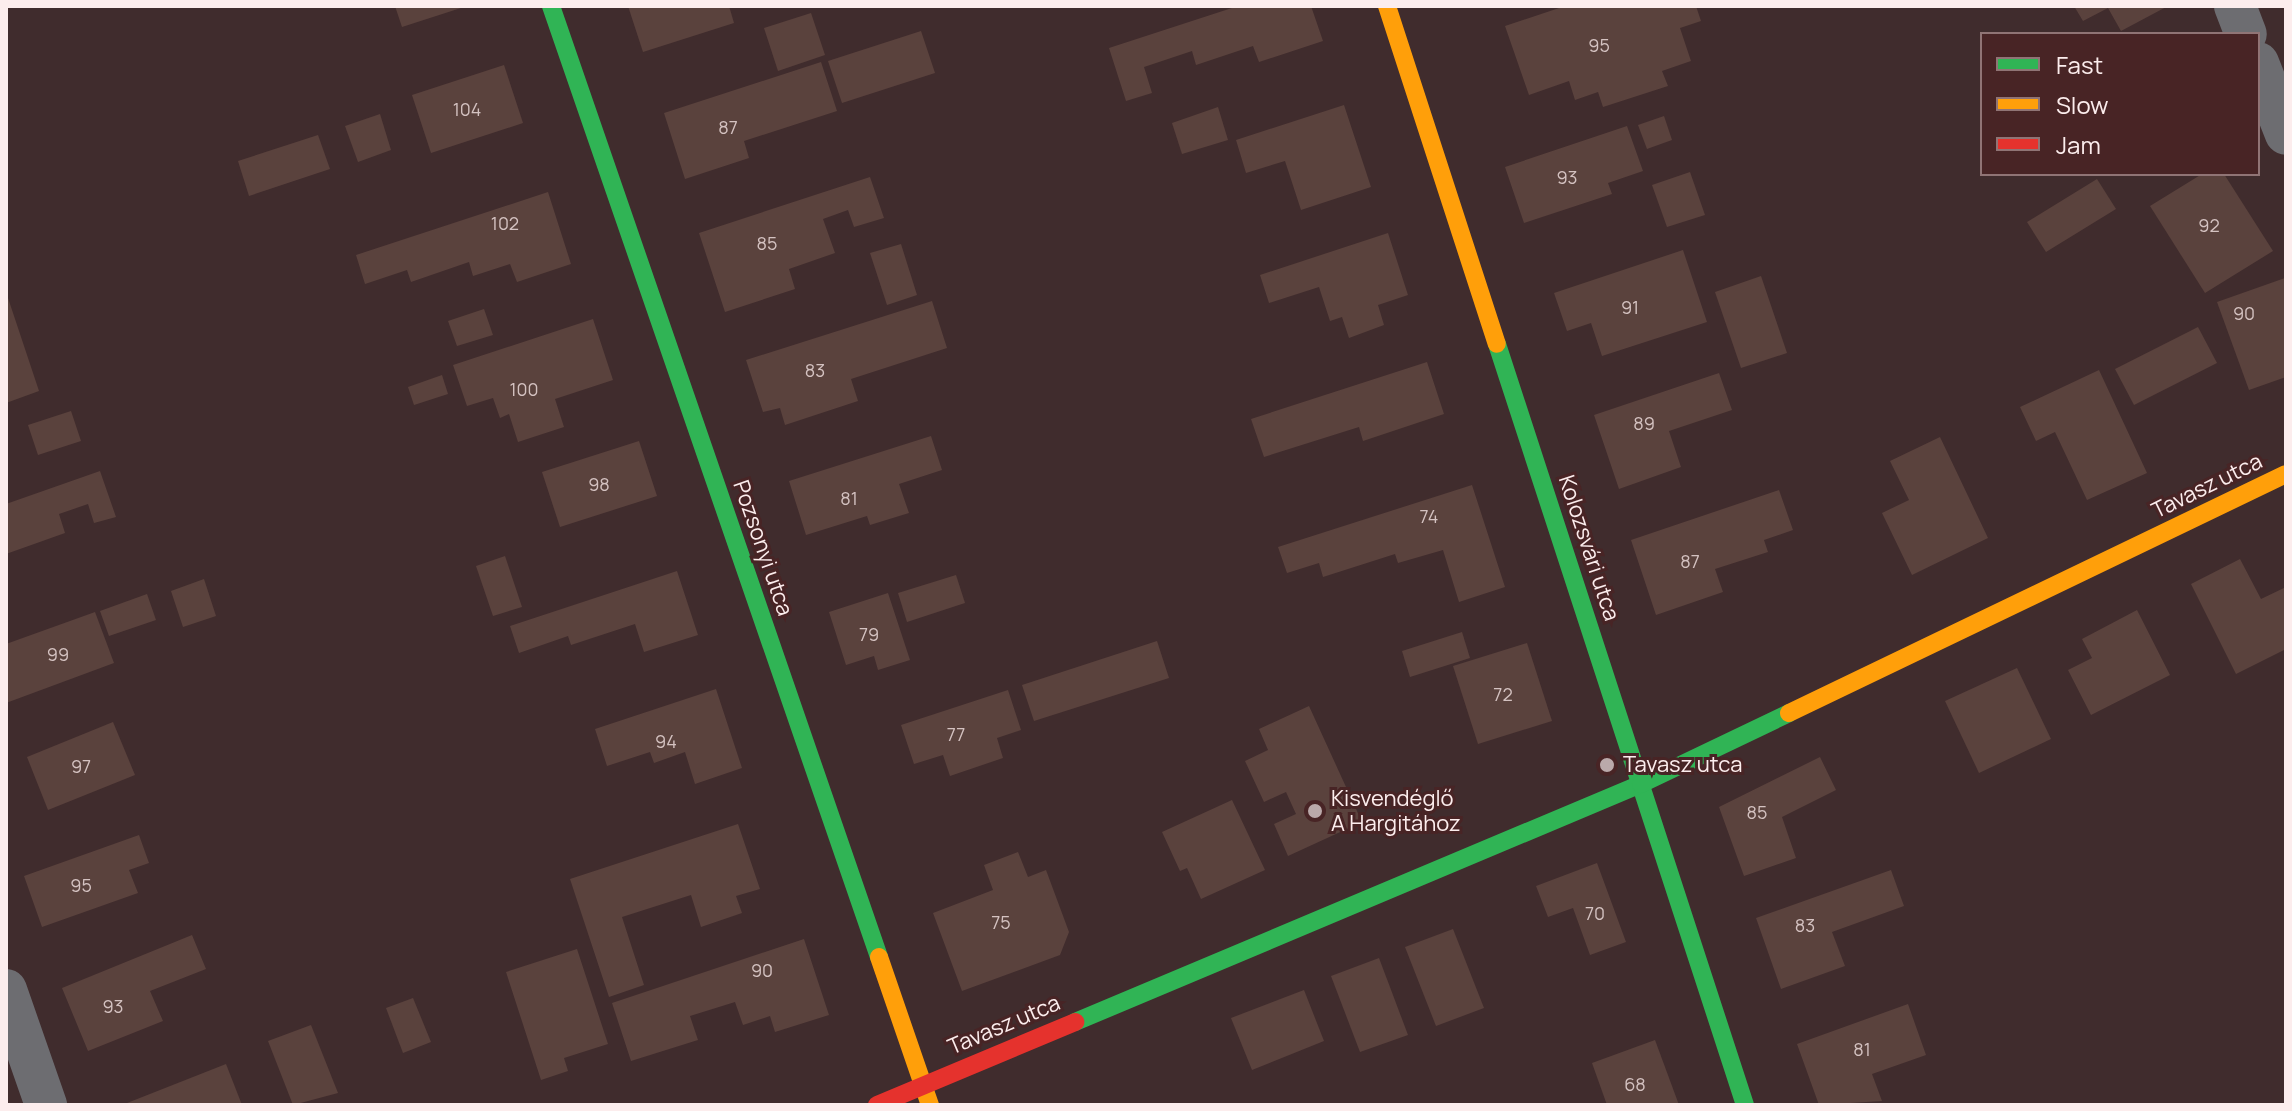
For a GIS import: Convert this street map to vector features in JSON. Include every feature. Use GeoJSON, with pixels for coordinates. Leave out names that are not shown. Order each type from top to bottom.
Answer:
{"type":"FeatureCollection","features":[{"type":"Feature","properties":{"kind":"street","name":"Pozsonyi utca"},"geometry":{"type":"LineString","coordinates":[[551,6],[930,1105]]}},
{"type":"Feature","properties":{"kind":"street","name":"Kolozsvári utca"},"geometry":{"type":"LineString","coordinates":[[1387,6],[1745,1105]]}},
{"type":"Feature","properties":{"kind":"street"},"geometry":{"type":"LineString","coordinates":[[2235,6],[2245,32]]}},
{"type":"Feature","properties":{"kind":"street"},"geometry":{"type":"LineString","coordinates":[[2260,68],[2286,134]]}},
{"type":"Feature","properties":{"kind":"street","name":"Tavasz utca"},"geometry":{"type":"LineString","coordinates":[[877,1105],[1641,784],[2286,474]]}},
{"type":"Feature","properties":{"kind":"street"},"geometry":{"type":"LineString","coordinates":[[6,990],[46,1105]]}},
{"type":"Feature","properties":{"kind":"building"},"geometry":{"type":"Polygon","coordinates":[[[395,6],[464,6],[464,7],[402,27],[395,6]]]}},
{"type":"Feature","properties":{"kind":"building"},"geometry":{"type":"Polygon","coordinates":[[[628,6],[729,6],[734,23],[643,52],[628,6]]]}},
{"type":"Feature","properties":{"kind":"building"},"geometry":{"type":"Polygon","coordinates":[[[1238,6],[1311,6],[1323,41],[1259,62],[1253,46],[1196,65],[1192,51],[1144,67],[1152,93],[1126,101],[1109,48],[1238,6]]]}},
{"type":"Feature","properties":{"kind":"building"},"geometry":{"type":"Polygon","coordinates":[[[1565,6],[1696,6],[1701,21],[1680,28],[1691,61],[1662,71],[1668,86],[1603,107],[1598,92],[1575,100],[1569,81],[1529,95],[1505,26],[1565,6]]]}},
{"type":"Feature","properties":{"kind":"building"},"geometry":{"type":"Polygon","coordinates":[[[2074,6],[2168,6],[2121,31],[2108,8],[2083,21],[2074,6]]]}},
{"type":"Feature","properties":{"kind":"building"},"geometry":{"type":"Polygon","coordinates":[[[811,13],[825,55],[778,71],[764,28],[811,13]]]}},
{"type":"Feature","properties":{"kind":"building"},"geometry":{"type":"Polygon","coordinates":[[[921,31],[935,73],[842,103],[828,61],[921,31]]]}},
{"type":"Feature","properties":{"kind":"building"},"geometry":{"type":"Polygon","coordinates":[[[821,62],[837,111],[744,141],[749,158],[685,179],[664,113],[821,62]]]}},
{"type":"Feature","properties":{"kind":"building"},"geometry":{"type":"Polygon","coordinates":[[[504,65],[523,123],[431,153],[412,95],[504,65]]]}},
{"type":"Feature","properties":{"kind":"building"},"geometry":{"type":"Polygon","coordinates":[[[1344,105],[1371,187],[1301,210],[1285,161],[1246,173],[1236,140],[1344,105]]]}},
{"type":"Feature","properties":{"kind":"building"},"geometry":{"type":"Polygon","coordinates":[[[1218,107],[1228,140],[1182,154],[1172,123],[1218,107]]]}},
{"type":"Feature","properties":{"kind":"building"},"geometry":{"type":"Polygon","coordinates":[[[380,114],[391,150],[358,162],[345,126],[380,114]]]}},
{"type":"Feature","properties":{"kind":"building"},"geometry":{"type":"Polygon","coordinates":[[[1664,116],[1672,140],[1647,149],[1638,125],[1664,116]]]}},
{"type":"Feature","properties":{"kind":"building"},"geometry":{"type":"Polygon","coordinates":[[[1627,126],[1643,171],[1608,183],[1612,194],[1524,223],[1505,167],[1627,126]]]}},
{"type":"Feature","properties":{"kind":"building"},"geometry":{"type":"Polygon","coordinates":[[[318,135],[330,169],[249,196],[238,161],[318,135]]]}},
{"type":"Feature","properties":{"kind":"building"},"geometry":{"type":"Polygon","coordinates":[[[1690,172],[1705,215],[1667,227],[1652,185],[1690,172]]]}},
{"type":"Feature","properties":{"kind":"building"},"geometry":{"type":"Polygon","coordinates":[[[2199,176],[2225,176],[2273,251],[2205,293],[2150,206],[2199,176]]]}},
{"type":"Feature","properties":{"kind":"building"},"geometry":{"type":"Polygon","coordinates":[[[870,177],[884,218],[854,227],[848,210],[823,219],[835,253],[789,269],[795,289],[725,312],[699,233],[870,177]]]}},
{"type":"Feature","properties":{"kind":"building"},"geometry":{"type":"Polygon","coordinates":[[[2097,179],[2116,209],[2046,252],[2027,222],[2097,179]]]}},
{"type":"Feature","properties":{"kind":"building"},"geometry":{"type":"Polygon","coordinates":[[[548,192],[571,264],[517,282],[510,264],[473,276],[469,262],[411,282],[407,270],[365,284],[356,255],[548,192]]]}},
{"type":"Feature","properties":{"kind":"building"},"geometry":{"type":"Polygon","coordinates":[[[1388,233],[1408,295],[1378,305],[1384,325],[1349,338],[1342,317],[1330,321],[1319,287],[1269,303],[1260,275],[1388,233]]]}},
{"type":"Feature","properties":{"kind":"building"},"geometry":{"type":"Polygon","coordinates":[[[901,244],[917,295],[887,305],[870,253],[901,244]]]}},
{"type":"Feature","properties":{"kind":"building"},"geometry":{"type":"Polygon","coordinates":[[[1683,250],[1707,322],[1602,356],[1591,323],[1567,331],[1554,293],[1683,250]]]}},
{"type":"Feature","properties":{"kind":"building"},"geometry":{"type":"Polygon","coordinates":[[[1761,276],[1787,353],[1741,368],[1715,292],[1761,276]]]}},
{"type":"Feature","properties":{"kind":"building"},"geometry":{"type":"Polygon","coordinates":[[[2285,278],[2286,377],[2249,390],[2217,302],[2285,278]]]}},
{"type":"Feature","properties":{"kind":"building"},"geometry":{"type":"Polygon","coordinates":[[[6,292],[39,391],[6,403],[6,292]]]}},
{"type":"Feature","properties":{"kind":"building"},"geometry":{"type":"Polygon","coordinates":[[[932,301],[947,348],[851,379],[858,401],[785,425],[780,408],[763,412],[746,360],[932,301]]]}},
{"type":"Feature","properties":{"kind":"building"},"geometry":{"type":"Polygon","coordinates":[[[484,309],[493,335],[457,346],[448,321],[484,309]]]}},
{"type":"Feature","properties":{"kind":"building"},"geometry":{"type":"Polygon","coordinates":[[[593,319],[613,380],[555,399],[564,427],[518,442],[509,414],[500,418],[493,398],[467,406],[453,365],[593,319]]]}},
{"type":"Feature","properties":{"kind":"building"},"geometry":{"type":"Polygon","coordinates":[[[2198,327],[2217,363],[2134,405],[2115,369],[2198,327]]]}},
{"type":"Feature","properties":{"kind":"building"},"geometry":{"type":"Polygon","coordinates":[[[1427,362],[1444,414],[1363,441],[1359,427],[1264,457],[1251,419],[1427,362]]]}},
{"type":"Feature","properties":{"kind":"building"},"geometry":{"type":"Polygon","coordinates":[[[2099,370],[2147,473],[2087,500],[2055,432],[2036,441],[2020,407],[2099,370]]]}},
{"type":"Feature","properties":{"kind":"building"},"geometry":{"type":"Polygon","coordinates":[[[1719,373],[1732,410],[1669,431],[1681,467],[1619,489],[1594,415],[1719,373]]]}},
{"type":"Feature","properties":{"kind":"building"},"geometry":{"type":"Polygon","coordinates":[[[442,375],[448,394],[414,405],[408,387],[442,375]]]}},
{"type":"Feature","properties":{"kind":"building"},"geometry":{"type":"Polygon","coordinates":[[[71,411],[81,441],[38,455],[28,425],[71,411]]]}},
{"type":"Feature","properties":{"kind":"building"},"geometry":{"type":"Polygon","coordinates":[[[931,436],[942,470],[899,484],[909,513],[870,525],[867,516],[806,535],[789,481],[931,436]]]}},
{"type":"Feature","properties":{"kind":"building"},"geometry":{"type":"Polygon","coordinates":[[[1940,437],[1988,538],[1912,575],[1882,513],[1909,500],[1890,461],[1940,437]]]}},
{"type":"Feature","properties":{"kind":"building"},"geometry":{"type":"Polygon","coordinates":[[[639,441],[657,496],[560,527],[542,472],[639,441]]]}},
{"type":"Feature","properties":{"kind":"building"},"geometry":{"type":"Polygon","coordinates":[[[100,471],[116,517],[94,523],[88,504],[59,514],[65,533],[6,554],[6,504],[100,471]]]}},
{"type":"Feature","properties":{"kind":"building"},"geometry":{"type":"Polygon","coordinates":[[[1472,485],[1505,587],[1459,602],[1443,550],[1398,563],[1395,554],[1323,577],[1319,563],[1287,573],[1278,547],[1472,485]]]}},
{"type":"Feature","properties":{"kind":"building"},"geometry":{"type":"Polygon","coordinates":[[[1779,490],[1793,530],[1764,540],[1768,552],[1715,569],[1723,592],[1656,615],[1631,540],[1779,490]]]}},
{"type":"Feature","properties":{"kind":"building"},"geometry":{"type":"Polygon","coordinates":[[[505,556],[522,607],[493,616],[476,566],[505,556]]]}},
{"type":"Feature","properties":{"kind":"building"},"geometry":{"type":"Polygon","coordinates":[[[2240,559],[2261,599],[2286,587],[2286,649],[2236,674],[2191,584],[2240,559]]]}},
{"type":"Feature","properties":{"kind":"building"},"geometry":{"type":"Polygon","coordinates":[[[677,571],[698,635],[644,652],[635,624],[571,645],[568,636],[519,653],[510,626],[677,571]]]}},
{"type":"Feature","properties":{"kind":"building"},"geometry":{"type":"Polygon","coordinates":[[[956,575],[965,603],[907,622],[898,593],[956,575]]]}},
{"type":"Feature","properties":{"kind":"building"},"geometry":{"type":"Polygon","coordinates":[[[204,579],[216,616],[183,627],[171,591],[204,579]]]}},
{"type":"Feature","properties":{"kind":"building"},"geometry":{"type":"Polygon","coordinates":[[[888,593],[910,660],[878,670],[874,656],[846,665],[829,612],[888,593]]]}},
{"type":"Feature","properties":{"kind":"building"},"geometry":{"type":"Polygon","coordinates":[[[147,594],[156,620],[109,636],[100,611],[147,594]]]}},
{"type":"Feature","properties":{"kind":"building"},"geometry":{"type":"Polygon","coordinates":[[[2137,610],[2170,675],[2091,715],[2068,670],[2092,658],[2082,639],[2137,610]]]}},
{"type":"Feature","properties":{"kind":"building"},"geometry":{"type":"Polygon","coordinates":[[[95,612],[114,663],[6,703],[6,644],[95,612]]]}},
{"type":"Feature","properties":{"kind":"building"},"geometry":{"type":"Polygon","coordinates":[[[1462,632],[1470,658],[1410,677],[1402,651],[1462,632]]]}},
{"type":"Feature","properties":{"kind":"building"},"geometry":{"type":"Polygon","coordinates":[[[1157,641],[1169,678],[1034,721],[1022,685],[1157,641]]]}},
{"type":"Feature","properties":{"kind":"building"},"geometry":{"type":"Polygon","coordinates":[[[1527,643],[1552,721],[1478,744],[1453,666],[1527,643]]]}},
{"type":"Feature","properties":{"kind":"building"},"geometry":{"type":"Polygon","coordinates":[[[2017,668],[2051,739],[1979,773],[1945,701],[2017,668]]]}},
{"type":"Feature","properties":{"kind":"building"},"geometry":{"type":"Polygon","coordinates":[[[716,689],[742,768],[695,784],[685,752],[654,763],[650,752],[607,766],[595,729],[716,689]]]}},
{"type":"Feature","properties":{"kind":"building"},"geometry":{"type":"Polygon","coordinates":[[[1008,690],[1021,730],[997,738],[1003,758],[950,776],[943,755],[914,764],[901,725],[1008,690]]]}},
{"type":"Feature","properties":{"kind":"building"},"geometry":{"type":"Polygon","coordinates":[[[1309,706],[1362,822],[1288,856],[1274,824],[1296,814],[1286,792],[1264,802],[1245,761],[1268,750],[1259,729],[1309,706]]]}},
{"type":"Feature","properties":{"kind":"building"},"geometry":{"type":"Polygon","coordinates":[[[113,722],[135,775],[48,810],[27,757],[113,722]]]}},
{"type":"Feature","properties":{"kind":"building"},"geometry":{"type":"Polygon","coordinates":[[[1820,757],[1836,790],[1782,817],[1796,858],[1744,876],[1719,807],[1820,757]]]}},
{"type":"Feature","properties":{"kind":"building"},"geometry":{"type":"Polygon","coordinates":[[[1232,800],[1265,870],[1201,899],[1187,868],[1180,871],[1162,832],[1232,800]]]}},
{"type":"Feature","properties":{"kind":"building"},"geometry":{"type":"Polygon","coordinates":[[[738,824],[760,889],[736,896],[742,913],[701,927],[691,895],[622,917],[644,985],[609,997],[570,879],[738,824]]]}},
{"type":"Feature","properties":{"kind":"building"},"geometry":{"type":"Polygon","coordinates":[[[139,835],[149,863],[129,870],[138,893],[42,927],[24,876],[139,835]]]}},
{"type":"Feature","properties":{"kind":"building"},"geometry":{"type":"Polygon","coordinates":[[[1018,852],[1028,877],[1046,870],[1069,932],[1060,955],[962,991],[933,913],[993,890],[984,865],[1018,852]]]}},
{"type":"Feature","properties":{"kind":"building"},"geometry":{"type":"Polygon","coordinates":[[[1597,863],[1626,942],[1590,955],[1573,908],[1548,917],[1536,886],[1597,863]]]}},
{"type":"Feature","properties":{"kind":"building"},"geometry":{"type":"Polygon","coordinates":[[[1891,870],[1904,906],[1832,932],[1845,966],[1781,989],[1756,918],[1891,870]]]}},
{"type":"Feature","properties":{"kind":"building"},"geometry":{"type":"Polygon","coordinates":[[[1453,929],[1484,1008],[1436,1026],[1405,947],[1453,929]]]}},
{"type":"Feature","properties":{"kind":"building"},"geometry":{"type":"Polygon","coordinates":[[[192,935],[206,969],[150,991],[163,1021],[88,1051],[62,988],[192,935]]]}},
{"type":"Feature","properties":{"kind":"building"},"geometry":{"type":"Polygon","coordinates":[[[804,939],[829,1015],[775,1032],[770,1016],[743,1025],[735,1002],[690,1016],[698,1040],[631,1061],[612,1003],[804,939]]]}},
{"type":"Feature","properties":{"kind":"building"},"geometry":{"type":"Polygon","coordinates":[[[577,949],[608,1044],[564,1058],[568,1071],[541,1080],[506,972],[577,949]]]}},
{"type":"Feature","properties":{"kind":"building"},"geometry":{"type":"Polygon","coordinates":[[[1379,958],[1408,1035],[1360,1052],[1331,976],[1379,958]]]}},
{"type":"Feature","properties":{"kind":"building"},"geometry":{"type":"Polygon","coordinates":[[[1304,990],[1324,1041],[1252,1070],[1231,1018],[1304,990]]]}},
{"type":"Feature","properties":{"kind":"building"},"geometry":{"type":"Polygon","coordinates":[[[413,998],[431,1042],[403,1053],[386,1008],[413,998]]]}},
{"type":"Feature","properties":{"kind":"building"},"geometry":{"type":"Polygon","coordinates":[[[1908,1004],[1926,1055],[1872,1074],[1882,1101],[1819,1105],[1797,1044],[1908,1004]]]}},
{"type":"Feature","properties":{"kind":"building"},"geometry":{"type":"Polygon","coordinates":[[[311,1025],[338,1093],[293,1105],[268,1041],[311,1025]]]}},
{"type":"Feature","properties":{"kind":"building"},"geometry":{"type":"Polygon","coordinates":[[[1655,1040],[1679,1105],[1607,1105],[1592,1063],[1655,1040]]]}},
{"type":"Feature","properties":{"kind":"building"},"geometry":{"type":"Polygon","coordinates":[[[226,1064],[242,1105],[122,1105],[226,1064]]]}},
{"type":"Feature","properties":{"kind":"traffic: fast"},"geometry":{"type":"LineString","coordinates":[[551,6],[879,957]]}},
{"type":"Feature","properties":{"kind":"traffic: fast"},"geometry":{"type":"LineString","coordinates":[[1497,344],[1745,1105]]}},
{"type":"Feature","properties":{"kind":"traffic: fast"},"geometry":{"type":"LineString","coordinates":[[1075,1022],[1641,784],[1789,713]]}},
{"type":"Feature","properties":{"kind":"traffic: slow"},"geometry":{"type":"LineString","coordinates":[[1387,6],[1497,344]]}},
{"type":"Feature","properties":{"kind":"traffic: slow"},"geometry":{"type":"LineString","coordinates":[[1789,713],[2286,474]]}},
{"type":"Feature","properties":{"kind":"traffic: slow"},"geometry":{"type":"LineString","coordinates":[[879,957],[930,1105]]}},
{"type":"Feature","properties":{"kind":"traffic: jam"},"geometry":{"type":"LineString","coordinates":[[877,1105],[1075,1022]]}},
{"type":"Feature","properties":{"kind":"place","name":"Tavasz utca"},"geometry":{"type":"Point","coordinates":[1607,765]}},
{"type":"Feature","properties":{"kind":"place","name":"Kisvendéglő A Hargitához"},"geometry":{"type":"Point","coordinates":[1315,811]}}]}
